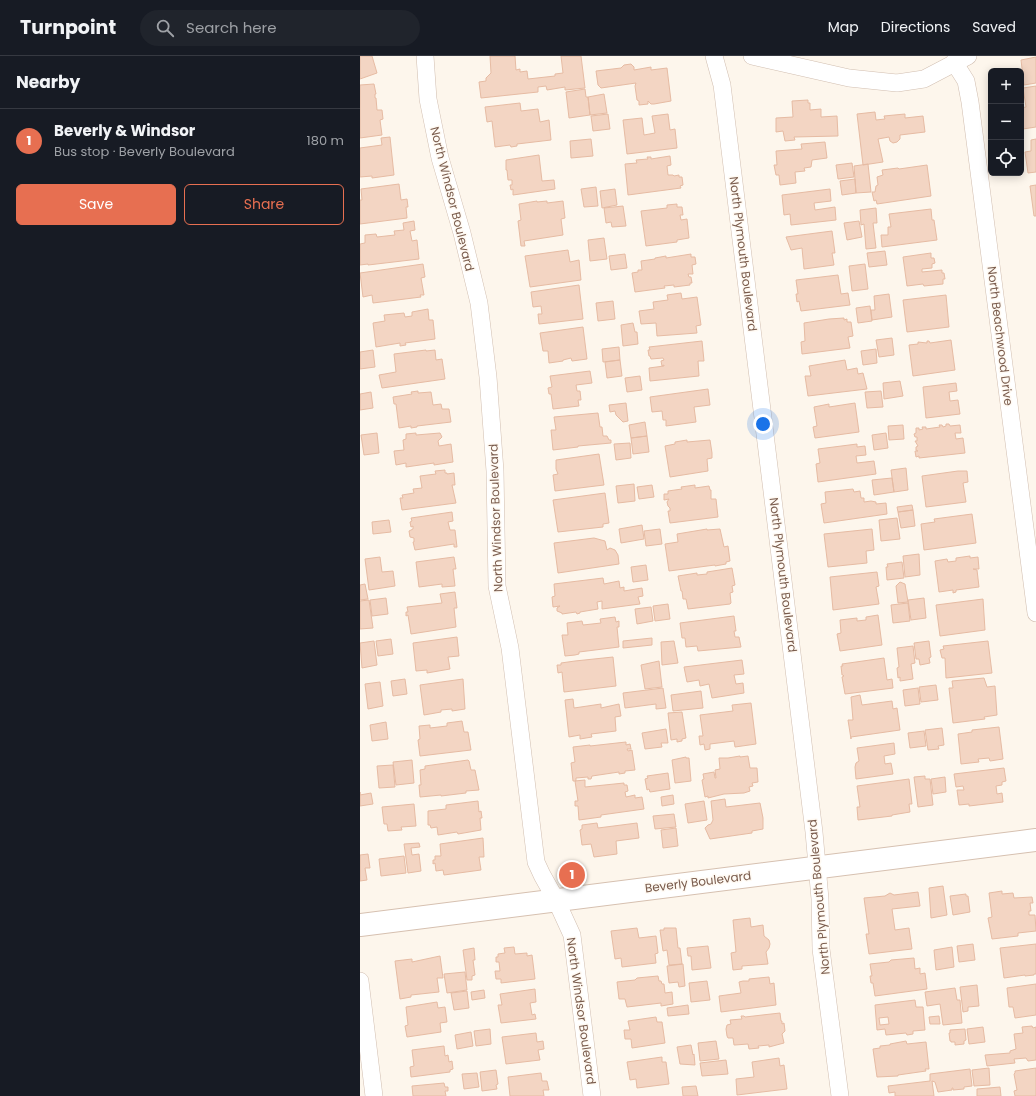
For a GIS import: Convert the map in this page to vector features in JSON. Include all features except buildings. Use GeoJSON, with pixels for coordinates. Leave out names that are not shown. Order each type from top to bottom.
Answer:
{"type":"FeatureCollection","features":[{"type":"Feature","properties":{"kind":"main road","name":"Beverly Boulevard"},"geometry":{"type":"LineString","coordinates":[[360,925],[1036,840]]}},
{"type":"Feature","properties":{"kind":"street","name":"North Windsor Boulevard"},"geometry":{"type":"LineString","coordinates":[[424,56],[428,99],[440,158],[462,233],[479,304],[488,377],[495,471],[496,586],[510,648],[536,862],[572,935],[592,1096]]}},
{"type":"Feature","properties":{"kind":"street","name":"North Plymouth Boulevard"},"geometry":{"type":"LineString","coordinates":[[714,56],[722,85],[812,816],[822,949],[840,1096]]}},
{"type":"Feature","properties":{"kind":"street"},"geometry":{"type":"LineString","coordinates":[[752,56],[849,78],[897,83],[924,79],[961,59]]}},
{"type":"Feature","properties":{"kind":"street","name":"North Beachwood Drive"},"geometry":{"type":"LineString","coordinates":[[961,59],[970,102],[1036,613]]}},
{"type":"Feature","properties":{"kind":"street"},"geometry":{"type":"LineString","coordinates":[[360,981],[374,1096]]}},
{"type":"Feature","properties":{"kind":"place","name":"Beverly & Windsor"},"geometry":{"type":"Point","coordinates":[572,875]}}]}
